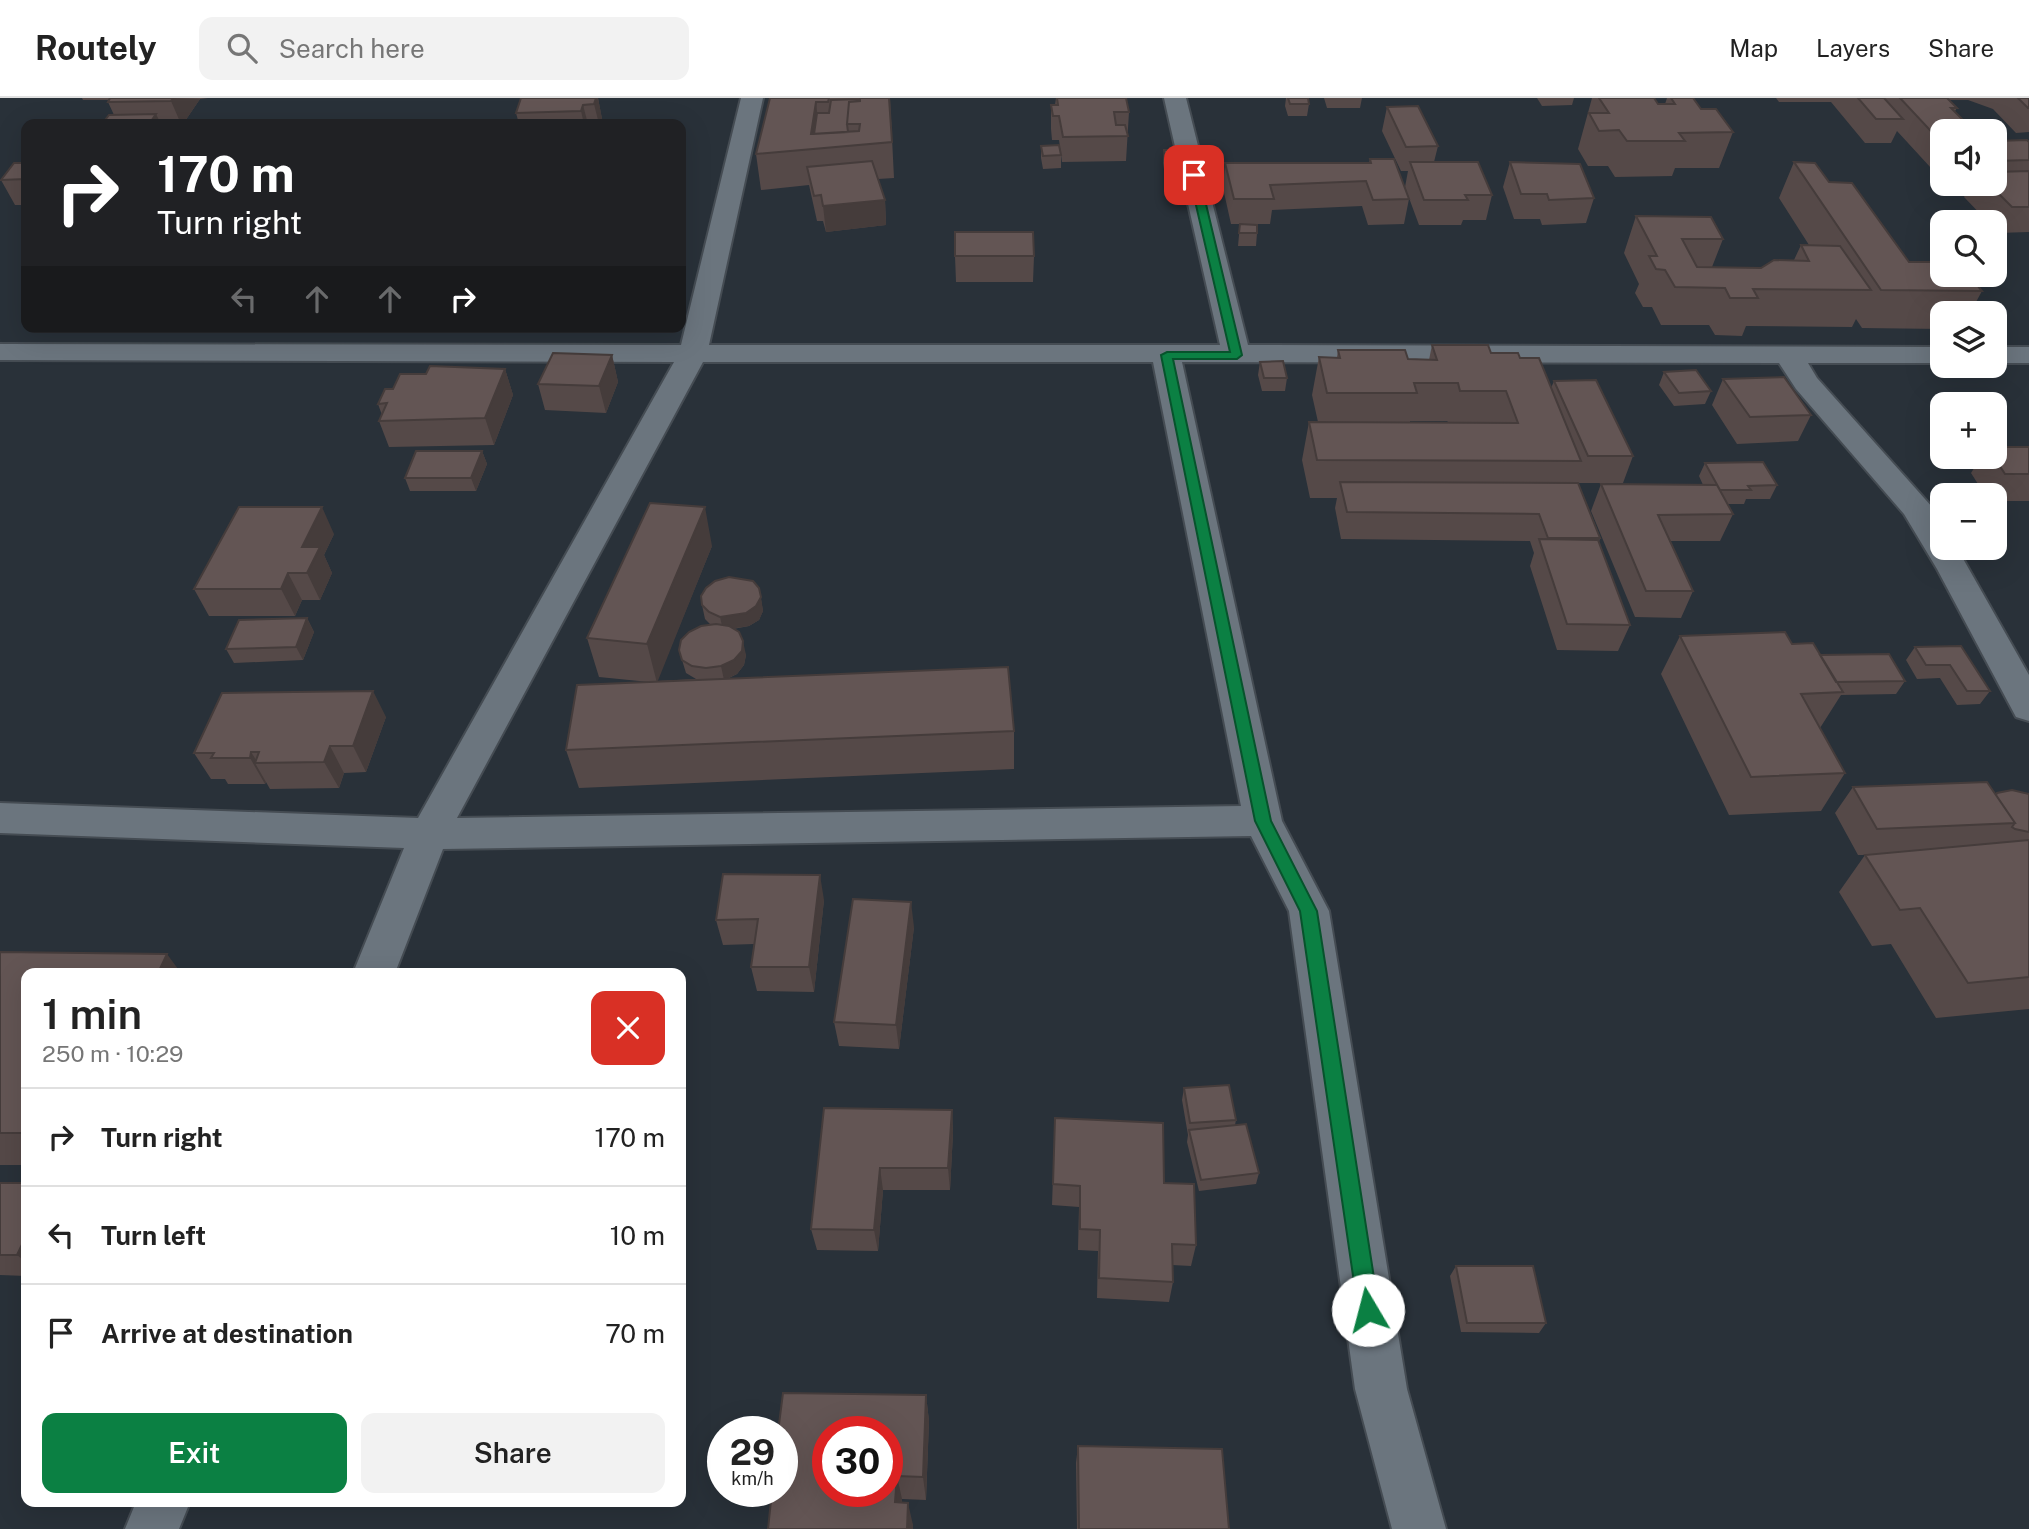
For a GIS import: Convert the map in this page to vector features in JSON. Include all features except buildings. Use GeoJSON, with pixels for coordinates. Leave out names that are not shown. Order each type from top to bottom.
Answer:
{"type":"FeatureCollection","features":[{"type":"Feature","properties":{"kind":"street"},"geometry":{"type":"LineString","coordinates":[[376,968],[429,834],[693,353],[752,98]]}},
{"type":"Feature","properties":{"kind":"street"},"geometry":{"type":"LineString","coordinates":[[1175,98],[1237,355]]}},
{"type":"Feature","properties":{"kind":"street"},"geometry":{"type":"LineString","coordinates":[[0,352],[1930,355]]}},
{"type":"Feature","properties":{"kind":"street"},"geometry":{"type":"LineString","coordinates":[[1167,355],[1263,821],[1308,911],[1381,1390],[1419,1529]]}},
{"type":"Feature","properties":{"kind":"street"},"geometry":{"type":"LineString","coordinates":[[2007,355],[2029,355]]}},
{"type":"Feature","properties":{"kind":"street"},"geometry":{"type":"LineString","coordinates":[[1789,356],[1806,383],[1917,508],[1954,569],[2029,708]]}},
{"type":"Feature","properties":{"kind":"street"},"geometry":{"type":"LineString","coordinates":[[0,818],[429,834],[1263,821]]}},
{"type":"Feature","properties":{"kind":"street"},"geometry":{"type":"LineString","coordinates":[[152,1529],[161,1507]]}},
{"type":"Feature","properties":{"kind":"route"},"geometry":{"type":"LineString","coordinates":[[1194,175],[1237,355],[1167,355],[1263,821],[1308,911],[1368,1310]]}}]}
